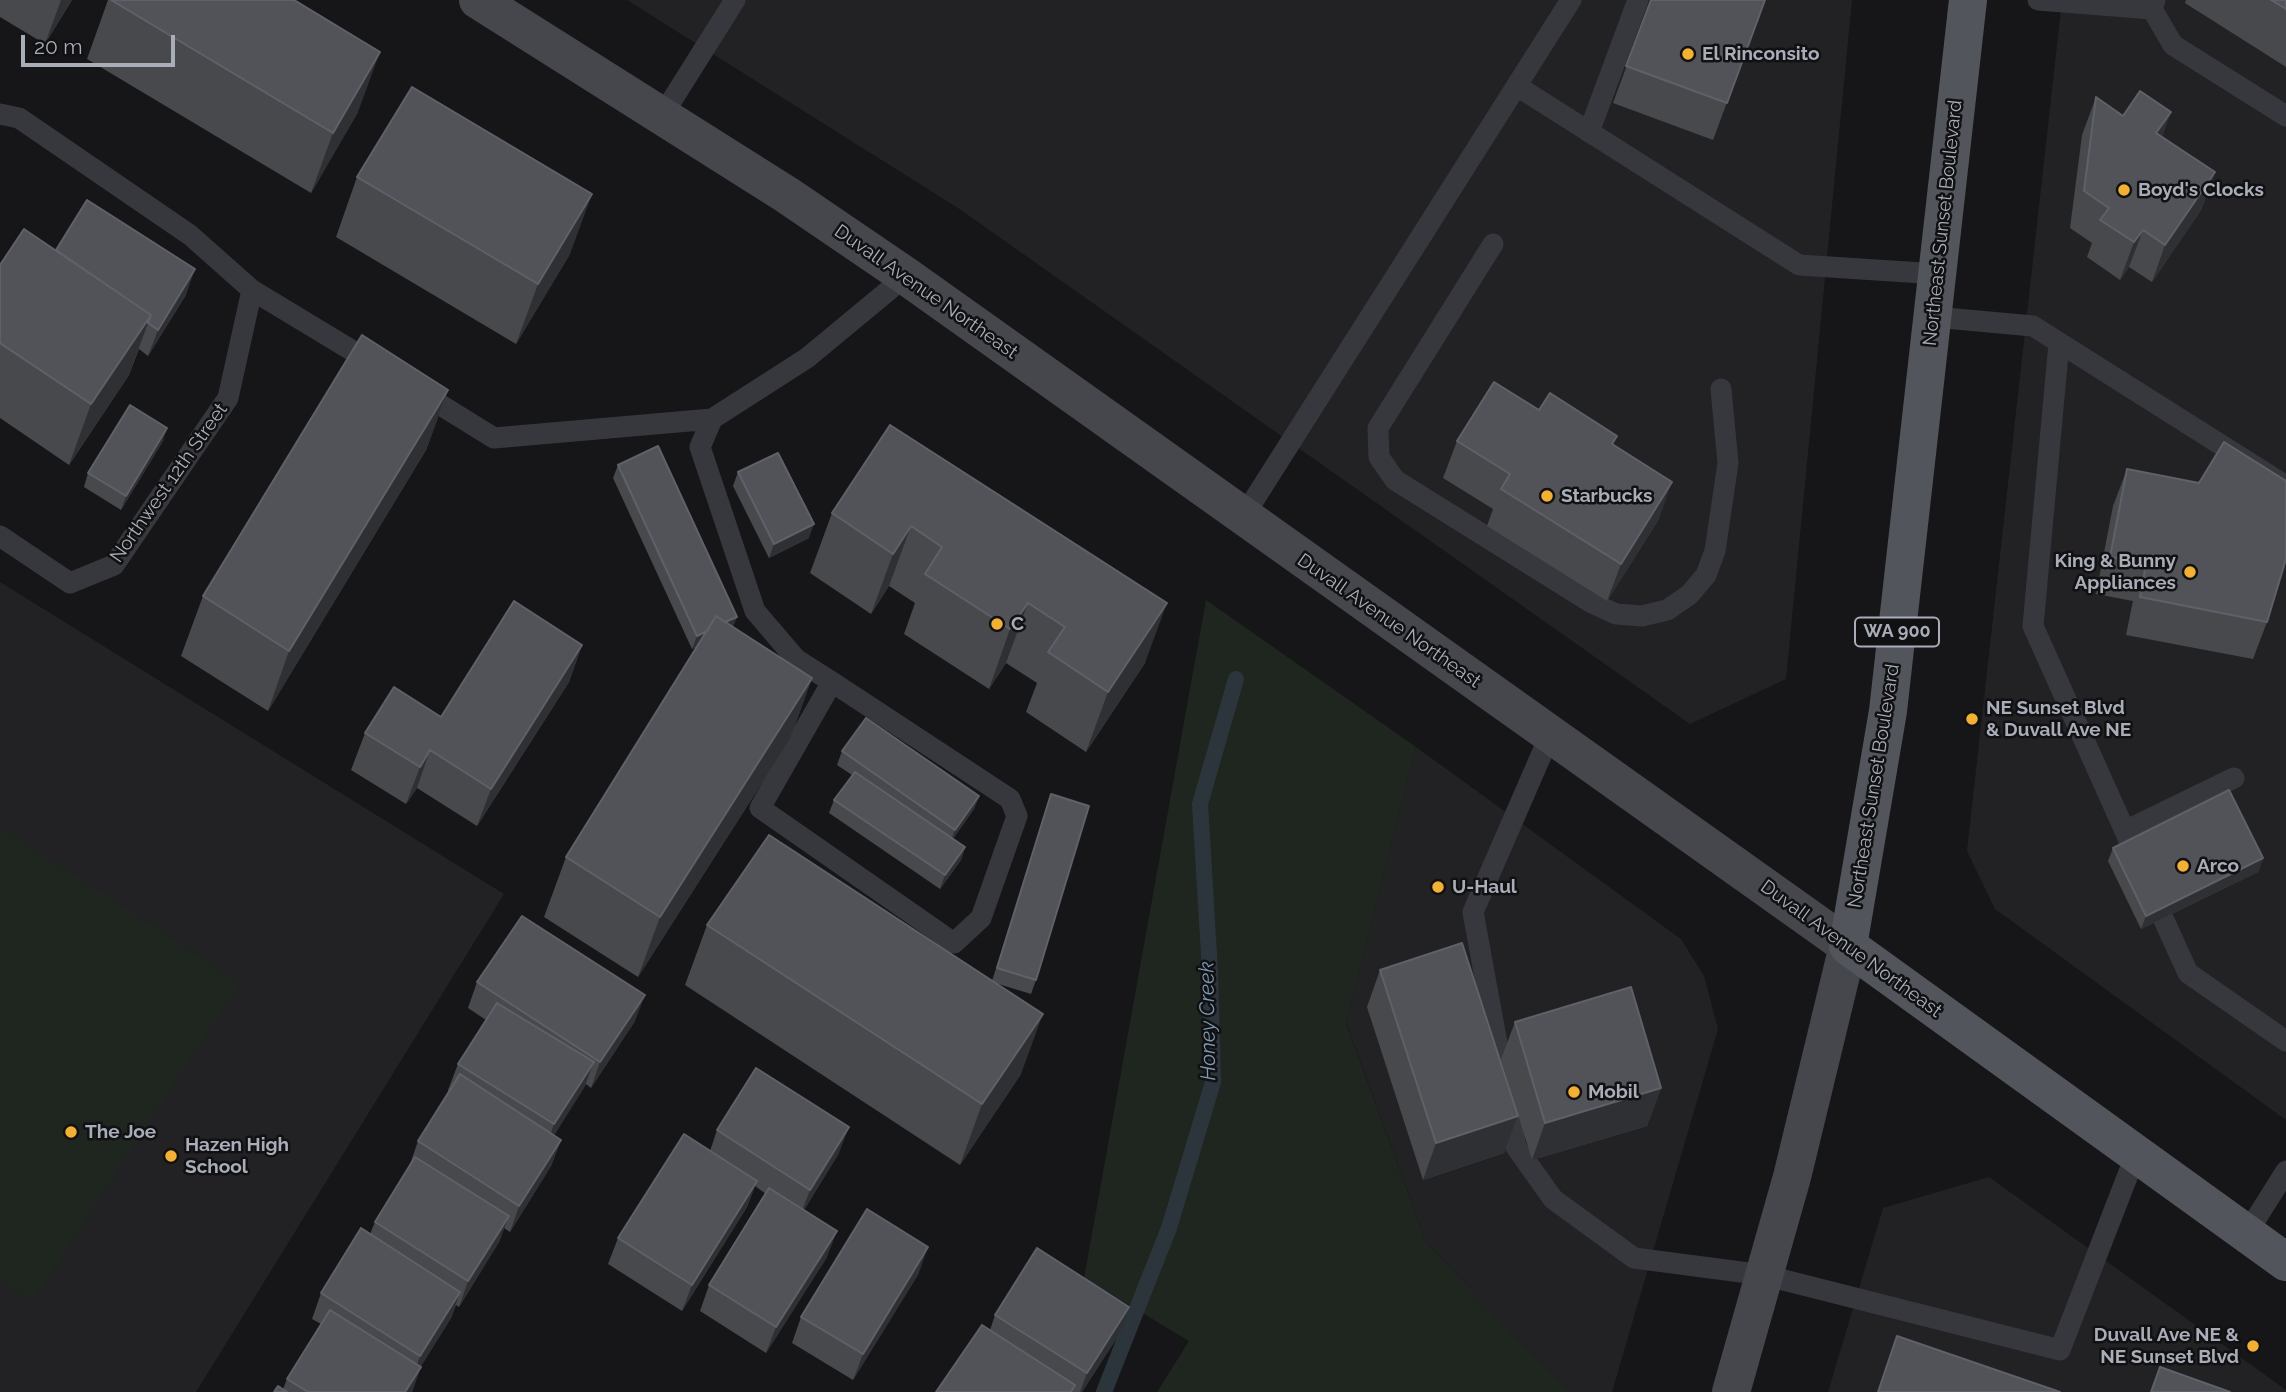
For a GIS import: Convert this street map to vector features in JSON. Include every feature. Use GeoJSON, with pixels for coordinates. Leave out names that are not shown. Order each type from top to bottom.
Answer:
{"type":"FeatureCollection","features":[{"type":"Feature","properties":{"kind":"main road","name":"Duvall Avenue Northeast"},"geometry":{"type":"LineString","coordinates":[[478,0],[787,195],[906,276],[1848,946],[2286,1262]]}},
{"type":"Feature","properties":{"kind":"main road","name":"Northeast Sunset Boulevard"},"geometry":{"type":"LineString","coordinates":[[1731,1392],[1792,1177],[1848,946],[1888,711],[1968,0]]}},
{"type":"Feature","properties":{"kind":"lane"},"geometry":{"type":"LineString","coordinates":[[662,116],[736,0]]}},
{"type":"Feature","properties":{"kind":"lane"},"geometry":{"type":"LineString","coordinates":[[1243,517],[1571,0]]}},
{"type":"Feature","properties":{"kind":"lane"},"geometry":{"type":"LineString","coordinates":[[1589,132],[1638,0]]}},
{"type":"Feature","properties":{"kind":"lane"},"geometry":{"type":"LineString","coordinates":[[2038,0],[2154,4],[2173,45],[2286,116]]}},
{"type":"Feature","properties":{"kind":"lane"},"geometry":{"type":"LineString","coordinates":[[1517,86],[1799,265],[1938,274]]}},
{"type":"Feature","properties":{"kind":"lane"},"geometry":{"type":"LineString","coordinates":[[0,114],[19,118],[170,222],[252,290],[494,438],[712,419],[807,358],[906,276]]}},
{"type":"Feature","properties":{"kind":"lane"},"geometry":{"type":"LineString","coordinates":[[1493,244],[1378,428],[1379,457],[1395,480],[1592,603],[1616,614],[1642,616],[1667,610],[1689,595],[1706,575],[1715,551],[1728,463],[1721,389]]}},
{"type":"Feature","properties":{"kind":"lane","name":"Northwest 12th Street"},"geometry":{"type":"LineString","coordinates":[[0,536],[70,583],[114,565],[228,398],[252,290]]}},
{"type":"Feature","properties":{"kind":"lane"},"geometry":{"type":"LineString","coordinates":[[1934,317],[2033,326],[2286,486]]}},
{"type":"Feature","properties":{"kind":"lane"},"geometry":{"type":"LineString","coordinates":[[2059,343],[2033,626],[2129,840],[2234,778]]}},
{"type":"Feature","properties":{"kind":"lane"},"geometry":{"type":"LineString","coordinates":[[712,419],[700,447],[755,611],[796,659],[832,682],[1010,799],[1017,816],[981,918],[954,943],[760,808],[832,682]]}},
{"type":"Feature","properties":{"kind":"lane"},"geometry":{"type":"LineString","coordinates":[[1550,735],[1473,912],[1516,1147],[1553,1199],[1634,1258],[1764,1275],[2060,1350],[2136,1154]]}},
{"type":"Feature","properties":{"kind":"lane"},"geometry":{"type":"LineString","coordinates":[[2163,918],[2188,973],[2286,1041]]}},
{"type":"Feature","properties":{"kind":"lane"},"geometry":{"type":"LineString","coordinates":[[2247,1233],[2286,1171]]}},
{"type":"Feature","properties":{"kind":"shaded area"},"geometry":{"type":"Polygon","coordinates":[[[627,0],[1852,0],[1786,679],[1690,724],[958,208],[627,0]]]}},
{"type":"Feature","properties":{"kind":"shaded area"},"geometry":{"type":"Polygon","coordinates":[[[2062,0],[2286,0],[2286,1120],[1995,909],[1967,851],[2062,0]]]}},
{"type":"Feature","properties":{"kind":"shaded area","name":"Hazen High School"},"geometry":{"type":"Polygon","coordinates":[[[0,582],[504,894],[196,1392],[0,1392],[0,582]]]}},
{"type":"Feature","properties":{"kind":"shaded area"},"geometry":{"type":"Polygon","coordinates":[[[1206,600],[1416,747],[1346,1023],[1426,1242],[1570,1392],[1157,1392],[1189,1341],[1084,1278],[1206,600]]]}},
{"type":"Feature","properties":{"kind":"shaded area"},"geometry":{"type":"Polygon","coordinates":[[[1416,747],[1681,939],[1704,976],[1718,1029],[1612,1392],[1570,1392],[1426,1242],[1346,1022],[1416,747]]]}},
{"type":"Feature","properties":{"kind":"shaded area","name":"The Joe"},"geometry":{"type":"Polygon","coordinates":[[[0,826],[240,983],[32,1302],[0,1281],[0,826]]]}},
{"type":"Feature","properties":{"kind":"shaded area"},"geometry":{"type":"Polygon","coordinates":[[[1989,1177],[2286,1392],[1828,1392],[1883,1208],[1989,1177]]]}},
{"type":"Feature","properties":{"kind":"building"},"geometry":{"type":"Polygon","coordinates":[[[111,0],[294,0],[380,52],[333,133],[111,0]]]}},
{"type":"Feature","properties":{"kind":"building","name":"El Rinconsito"},"geometry":{"type":"Polygon","coordinates":[[[1651,0],[1765,0],[1727,103],[1626,66],[1651,0]]]}},
{"type":"Feature","properties":{"kind":"building"},"geometry":{"type":"Polygon","coordinates":[[[2271,0],[2286,0],[2286,9],[2271,0]]]}},
{"type":"Feature","properties":{"kind":"building"},"geometry":{"type":"Polygon","coordinates":[[[412,87],[592,194],[538,284],[357,177],[412,87]]]}},
{"type":"Feature","properties":{"kind":"building"},"geometry":{"type":"Polygon","coordinates":[[[2140,91],[2171,112],[2156,133],[2215,172],[2165,245],[2143,230],[2134,242],[2100,220],[2109,208],[2084,191],[2096,97],[2123,116],[2140,91]]]}},
{"type":"Feature","properties":{"kind":"building"},"geometry":{"type":"Polygon","coordinates":[[[87,200],[195,269],[158,330],[148,323],[151,315],[56,250],[87,200]]]}},
{"type":"Feature","properties":{"kind":"building"},"geometry":{"type":"Polygon","coordinates":[[[24,229],[151,315],[91,404],[0,343],[0,265],[24,229]]]}},
{"type":"Feature","properties":{"kind":"building"},"geometry":{"type":"Polygon","coordinates":[[[362,335],[448,390],[289,651],[203,596],[362,335]]]}},
{"type":"Feature","properties":{"kind":"building"},"geometry":{"type":"Polygon","coordinates":[[[1494,382],[1539,410],[1550,393],[1617,436],[1612,444],[1672,482],[1621,564],[1501,489],[1510,474],[1457,441],[1494,382]]]}},
{"type":"Feature","properties":{"kind":"building"},"geometry":{"type":"Polygon","coordinates":[[[130,405],[167,428],[126,496],[88,473],[130,405]]]}},
{"type":"Feature","properties":{"kind":"building"},"geometry":{"type":"Polygon","coordinates":[[[890,425],[1167,603],[1108,692],[1048,652],[1065,627],[1028,603],[1010,629],[925,574],[942,547],[911,526],[893,554],[832,513],[890,425]]]}},
{"type":"Feature","properties":{"kind":"building","name":"King & Bunny Appliances"},"geometry":{"type":"Polygon","coordinates":[[[2224,442],[2286,481],[2286,559],[2267,622],[2140,597],[2146,564],[2110,557],[2127,469],[2199,483],[2224,442]]]}},
{"type":"Feature","properties":{"kind":"building"},"geometry":{"type":"Polygon","coordinates":[[[658,446],[737,617],[725,622],[716,616],[707,631],[697,636],[618,465],[658,446]]]}},
{"type":"Feature","properties":{"kind":"building"},"geometry":{"type":"Polygon","coordinates":[[[778,453],[814,524],[774,544],[738,472],[778,453]]]}},
{"type":"Feature","properties":{"kind":"building"},"geometry":{"type":"Polygon","coordinates":[[[514,601],[582,645],[491,789],[430,750],[420,767],[365,733],[394,687],[441,717],[514,601]]]}},
{"type":"Feature","properties":{"kind":"building"},"geometry":{"type":"Polygon","coordinates":[[[716,616],[812,678],[660,917],[566,857],[716,616]]]}},
{"type":"Feature","properties":{"kind":"building"},"geometry":{"type":"Polygon","coordinates":[[[866,718],[979,796],[955,830],[842,751],[866,718]]]}},
{"type":"Feature","properties":{"kind":"building"},"geometry":{"type":"Polygon","coordinates":[[[855,772],[965,847],[945,875],[834,800],[855,772]]]}},
{"type":"Feature","properties":{"kind":"building","name":"Arco"},"geometry":{"type":"Polygon","coordinates":[[[2229,790],[2263,858],[2146,916],[2113,848],[2229,790]]]}},
{"type":"Feature","properties":{"kind":"building"},"geometry":{"type":"Polygon","coordinates":[[[1051,794],[1089,806],[1036,980],[997,968],[1051,794]]]}},
{"type":"Feature","properties":{"kind":"building"},"geometry":{"type":"Polygon","coordinates":[[[769,835],[1043,1014],[982,1104],[707,925],[769,835]]]}},
{"type":"Feature","properties":{"kind":"building"},"geometry":{"type":"Polygon","coordinates":[[[522,916],[645,995],[600,1062],[477,982],[522,916]]]}},
{"type":"Feature","properties":{"kind":"building"},"geometry":{"type":"Polygon","coordinates":[[[1462,943],[1518,1116],[1436,1143],[1380,970],[1462,943]]]}},
{"type":"Feature","properties":{"kind":"building"},"geometry":{"type":"Polygon","coordinates":[[[1631,987],[1661,1088],[1545,1123],[1515,1022],[1631,987]]]}},
{"type":"Feature","properties":{"kind":"building"},"geometry":{"type":"Polygon","coordinates":[[[497,1003],[594,1062],[554,1124],[458,1064],[497,1003]]]}},
{"type":"Feature","properties":{"kind":"building"},"geometry":{"type":"Polygon","coordinates":[[[756,1068],[849,1127],[810,1190],[717,1130],[756,1068]]]}},
{"type":"Feature","properties":{"kind":"building"},"geometry":{"type":"Polygon","coordinates":[[[460,1074],[561,1140],[519,1206],[418,1141],[460,1074]]]}},
{"type":"Feature","properties":{"kind":"building"},"geometry":{"type":"Polygon","coordinates":[[[684,1134],[757,1181],[692,1285],[618,1238],[684,1134]]]}},
{"type":"Feature","properties":{"kind":"building"},"geometry":{"type":"Polygon","coordinates":[[[415,1157],[509,1216],[468,1281],[375,1222],[415,1157]]]}},
{"type":"Feature","properties":{"kind":"building"},"geometry":{"type":"Polygon","coordinates":[[[769,1188],[837,1231],[776,1327],[709,1285],[769,1188]]]}},
{"type":"Feature","properties":{"kind":"building"},"geometry":{"type":"Polygon","coordinates":[[[867,1209],[928,1247],[863,1354],[801,1317],[867,1209]]]}},
{"type":"Feature","properties":{"kind":"building"},"geometry":{"type":"Polygon","coordinates":[[[361,1228],[460,1292],[420,1356],[321,1293],[361,1228]]]}},
{"type":"Feature","properties":{"kind":"building"},"geometry":{"type":"Polygon","coordinates":[[[1037,1248],[1129,1307],[1087,1373],[995,1315],[1037,1248]]]}},
{"type":"Feature","properties":{"kind":"building"},"geometry":{"type":"Polygon","coordinates":[[[330,1310],[421,1367],[405,1392],[308,1392],[287,1379],[330,1310]]]}},
{"type":"Feature","properties":{"kind":"building"},"geometry":{"type":"Polygon","coordinates":[[[982,1325],[1075,1385],[1071,1392],[936,1392],[982,1325]]]}},
{"type":"Feature","properties":{"kind":"building"},"geometry":{"type":"Polygon","coordinates":[[[1897,1336],[2060,1392],[1878,1392],[1897,1336]]]}},
{"type":"Feature","properties":{"kind":"building"},"geometry":{"type":"Polygon","coordinates":[[[2160,1367],[2230,1392],[2151,1392],[2160,1367]]]}},
{"type":"Feature","properties":{"kind":"building"},"geometry":{"type":"Polygon","coordinates":[[[278,1386],[287,1392],[274,1392],[278,1386]]]}},
{"type":"Feature","properties":{"kind":"waterway","name":"Honey Creek"},"geometry":{"type":"LineString","coordinates":[[1104,1392],[1169,1228],[1213,1082],[1210,971],[1200,804],[1236,679]]}},
{"type":"Feature","properties":{"kind":"place","name":"El Rinconsito"},"geometry":{"type":"Point","coordinates":[1688,54]}},
{"type":"Feature","properties":{"kind":"place","name":"Boyd's Clocks"},"geometry":{"type":"Point","coordinates":[2124,190]}},
{"type":"Feature","properties":{"kind":"place","name":"Starbucks"},"geometry":{"type":"Point","coordinates":[1547,496]}},
{"type":"Feature","properties":{"kind":"place","name":"King & Bunny Appliances"},"geometry":{"type":"Point","coordinates":[2190,572]}},
{"type":"Feature","properties":{"kind":"place","name":"C"},"geometry":{"type":"Point","coordinates":[997,624]}},
{"type":"Feature","properties":{"kind":"place","name":"NE Sunset Blvd & Duvall Ave NE"},"geometry":{"type":"Point","coordinates":[1972,719]}},
{"type":"Feature","properties":{"kind":"place","name":"Arco"},"geometry":{"type":"Point","coordinates":[2183,866]}},
{"type":"Feature","properties":{"kind":"place","name":"U-Haul"},"geometry":{"type":"Point","coordinates":[1438,887]}},
{"type":"Feature","properties":{"kind":"place","name":"Mobil"},"geometry":{"type":"Point","coordinates":[1574,1092]}},
{"type":"Feature","properties":{"kind":"place","name":"The Joe"},"geometry":{"type":"Point","coordinates":[71,1132]}},
{"type":"Feature","properties":{"kind":"place","name":"Hazen High School"},"geometry":{"type":"Point","coordinates":[171,1156]}},
{"type":"Feature","properties":{"kind":"place","name":"Duvall Ave NE & NE Sunset Blvd"},"geometry":{"type":"Point","coordinates":[2253,1346]}}]}
